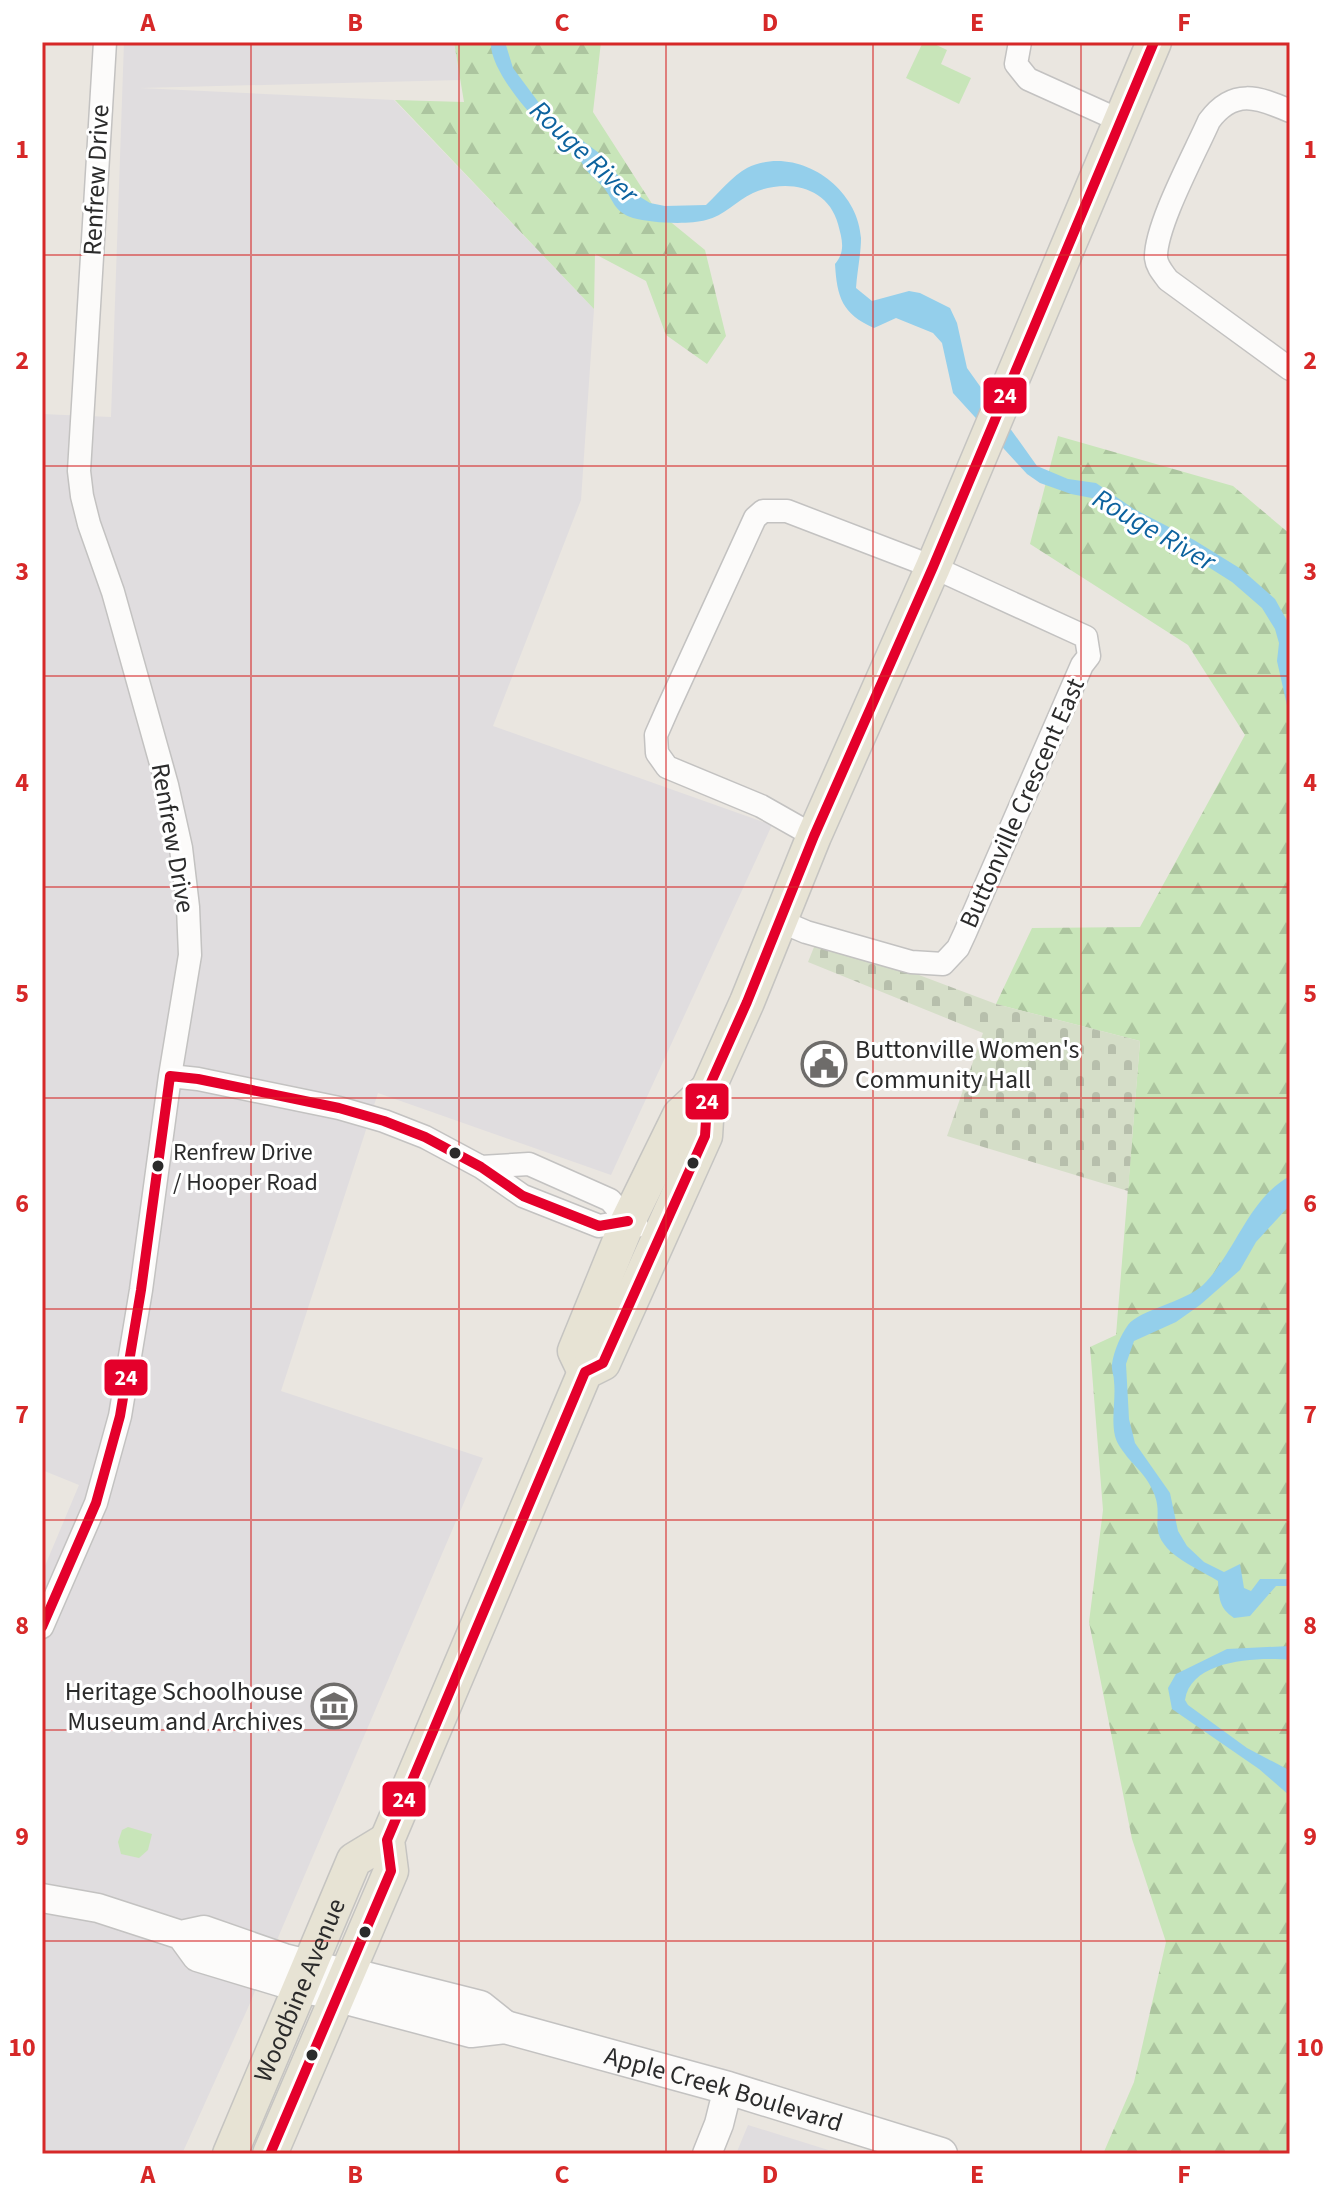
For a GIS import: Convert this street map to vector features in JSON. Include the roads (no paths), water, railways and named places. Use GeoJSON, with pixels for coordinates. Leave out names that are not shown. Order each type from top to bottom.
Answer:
{"type":"FeatureCollection","features":[{"type":"Feature","properties":{"kind":"main road","name":"Woodbine Avenue"},"geometry":{"type":"LineString","coordinates":[[270,2154],[391,1871],[387,1840],[585,1372],[603,1363],[705,1136],[708,1089],[814,836],[933,567],[1154,42]]}},
{"type":"Feature","properties":{"kind":"main road","name":"Woodbine Avenue"},"geometry":{"type":"LineString","coordinates":[[585,1372],[575,1351],[628,1221],[680,1115],[708,1089]]}},
{"type":"Feature","properties":{"kind":"main road","name":"Woodbine Avenue"},"geometry":{"type":"LineString","coordinates":[[230,2154],[354,1860],[387,1840]]}},
{"type":"Feature","properties":{"kind":"main road","name":"Apple Creek Boulevard"},"geometry":{"type":"LineString","coordinates":[[344,1985],[471,2031],[505,2027],[728,2088],[941,2154]]}},
{"type":"Feature","properties":{"kind":"street","name":"Renfrew Drive"},"geometry":{"type":"LineString","coordinates":[[42,1627],[96,1503],[120,1416],[190,955],[181,848],[163,770],[113,592],[82,496],[79,471],[105,42]]}},
{"type":"Feature","properties":{"kind":"street"},"geometry":{"type":"LineString","coordinates":[[1020,42],[1016,64],[1028,79],[1121,121]]}},
{"type":"Feature","properties":{"kind":"street"},"geometry":{"type":"LineString","coordinates":[[1290,111],[1267,101],[1246,97],[1219,108],[1209,121],[1162,226],[1156,259],[1157,266],[1168,280],[1290,369]]}},
{"type":"Feature","properties":{"kind":"street"},"geometry":{"type":"LineString","coordinates":[[814,836],[761,806],[667,767],[657,753],[656,735],[667,710],[755,518],[763,511],[787,511],[933,567]]}},
{"type":"Feature","properties":{"kind":"street","name":"Buttonville Crescent East"},"geometry":{"type":"LineString","coordinates":[[780,921],[806,932],[911,962],[943,964],[958,948],[1082,665],[1089,656],[1086,637],[933,567]]}},
{"type":"Feature","properties":{"kind":"street"},"geometry":{"type":"LineString","coordinates":[[170,1076],[325,1105],[384,1121],[425,1137],[481,1167],[523,1196],[599,1226],[628,1221]]}},
{"type":"Feature","properties":{"kind":"street"},"geometry":{"type":"LineString","coordinates":[[481,1167],[529,1164],[610,1200],[628,1221],[658,1238]]}},
{"type":"Feature","properties":{"kind":"street","name":"Apple Creek Boulevard"},"geometry":{"type":"LineString","coordinates":[[42,1898],[98,1908],[181,1935],[204,1930],[305,1977],[344,1985]]}},
{"type":"Feature","properties":{"kind":"street"},"geometry":{"type":"LineString","coordinates":[[707,2154],[728,2088]]}},
{"type":"Feature","properties":{"kind":"water","name":"Rouge River"},"geometry":{"type":"Polygon","coordinates":[[[491,42],[505,42],[513,68],[548,115],[599,153],[632,192],[650,203],[665,206],[706,205],[742,171],[766,162],[804,166],[837,187],[857,219],[861,238],[856,288],[872,301],[909,291],[950,308],[957,323],[967,368],[1037,466],[1068,479],[1096,483],[1134,509],[1241,569],[1275,599],[1290,626],[1290,719],[1277,661],[1279,643],[1275,629],[1262,608],[1232,582],[1102,500],[1071,494],[1040,483],[1027,474],[953,393],[942,343],[933,333],[896,318],[874,328],[848,310],[840,295],[836,276],[835,264],[842,250],[841,235],[833,211],[825,201],[804,189],[779,186],[753,193],[719,215],[698,222],[659,222],[627,216],[587,171],[574,150],[540,124],[516,97],[495,63],[491,42]]]}},
{"type":"Feature","properties":{"kind":"water"},"geometry":{"type":"Polygon","coordinates":[[[1290,1176],[1290,1205],[1256,1242],[1240,1270],[1176,1322],[1134,1341],[1126,1364],[1129,1419],[1135,1443],[1170,1493],[1178,1531],[1187,1546],[1204,1562],[1224,1572],[1240,1564],[1244,1588],[1251,1591],[1260,1579],[1290,1579],[1290,1586],[1276,1586],[1250,1616],[1234,1618],[1221,1602],[1218,1581],[1176,1556],[1160,1537],[1155,1496],[1115,1436],[1112,1364],[1118,1343],[1128,1325],[1203,1285],[1263,1198],[1290,1176]]]}},
{"type":"Feature","properties":{"kind":"water"},"geometry":{"type":"Polygon","coordinates":[[[1290,1646],[1290,1660],[1261,1659],[1213,1669],[1190,1686],[1185,1700],[1247,1748],[1287,1769],[1290,1772],[1290,1796],[1259,1769],[1172,1709],[1168,1688],[1176,1674],[1227,1649],[1290,1646]]]}},
{"type":"Feature","properties":{"kind":"place","name":"Buttonville Women's Community Hall"},"geometry":{"type":"Point","coordinates":[824,1064]}},
{"type":"Feature","properties":{"kind":"place","name":"Renfrew Drive / Hooper Road"},"geometry":{"type":"Point","coordinates":[158,1166]}},
{"type":"Feature","properties":{"kind":"place","name":"Heritage Schoolhouse Museum and Archives"},"geometry":{"type":"Point","coordinates":[334,1706]}}]}
